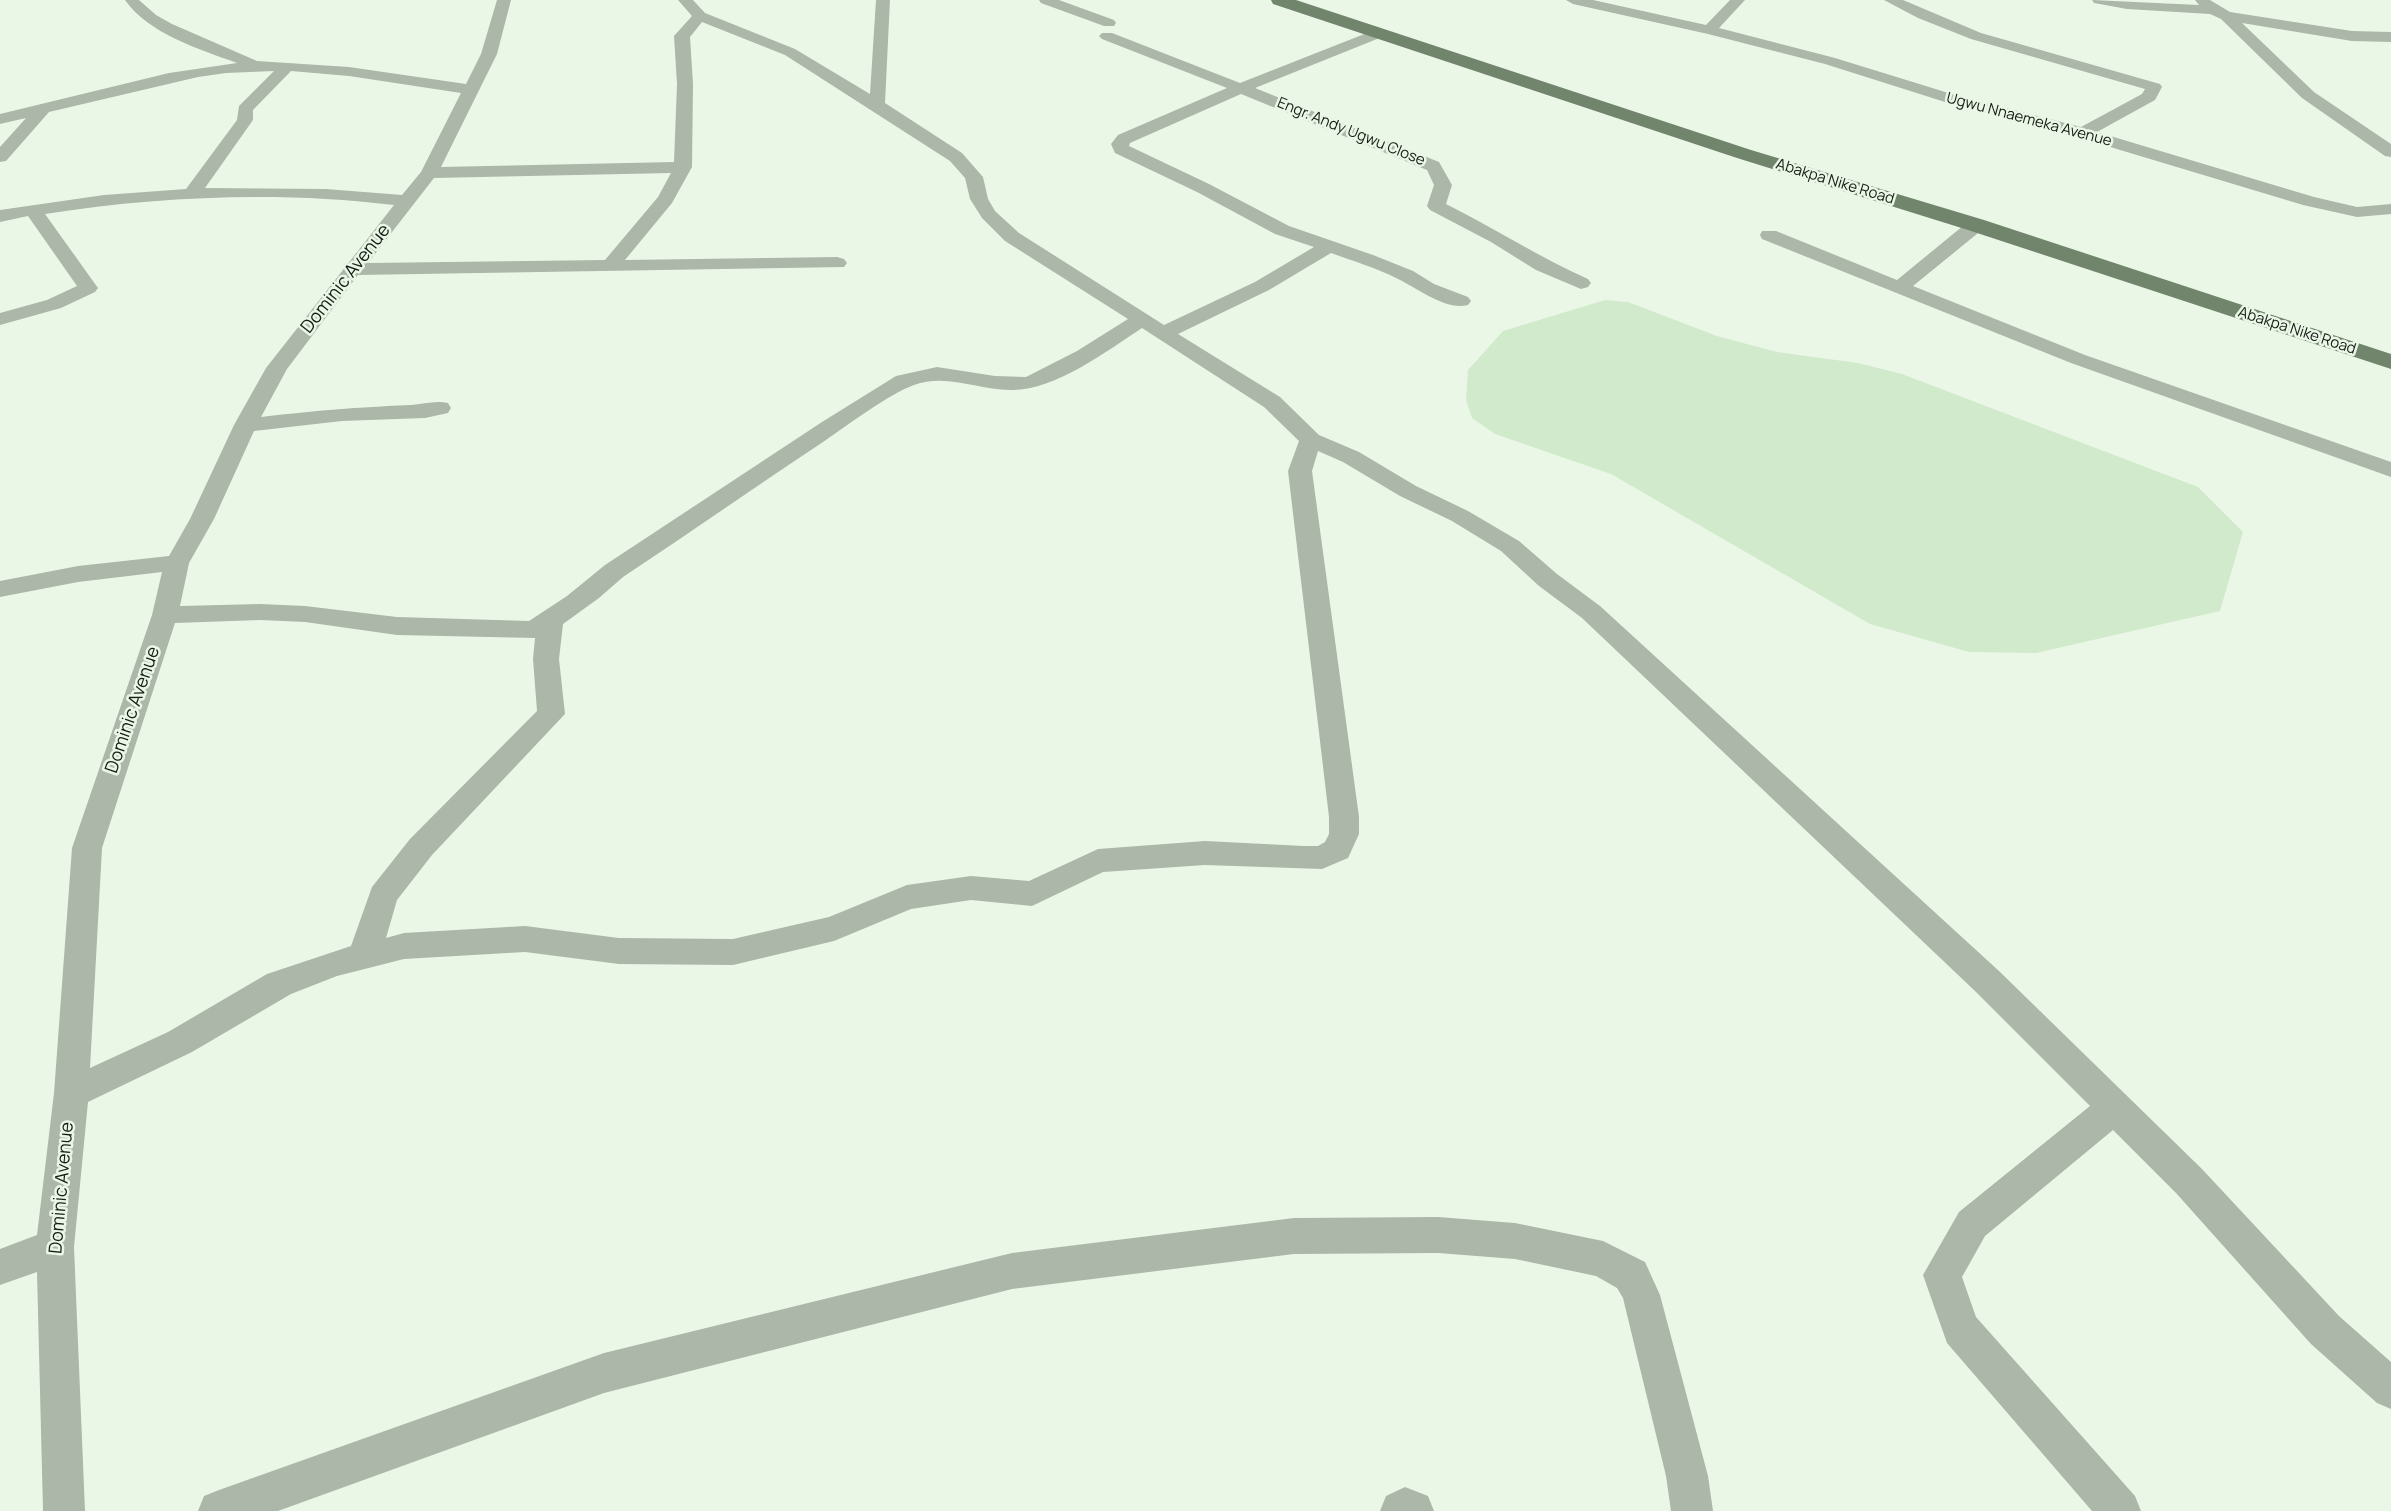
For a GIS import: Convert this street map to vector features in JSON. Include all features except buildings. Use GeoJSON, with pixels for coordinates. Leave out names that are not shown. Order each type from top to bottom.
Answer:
{"type":"FeatureCollection","features":[{"type":"Feature","properties":{"kind":"main road","name":"Abakpa Nike Road"},"geometry":{"type":"LineString","coordinates":[[1279,0],[1744,154],[1976,225],[2391,362]]}},
{"type":"Feature","properties":{"kind":"street"},"geometry":{"type":"LineString","coordinates":[[132,0],[147,18],[210,49],[265,67]]}},
{"type":"Feature","properties":{"kind":"street","name":"Dominic Avenue"},"geometry":{"type":"LineString","coordinates":[[64,1511],[55,1247],[71,1093],[87,848],[165,615],[177,563],[202,519],[245,425],[278,368],[352,269],[429,173],[489,54],[504,0]]}},
{"type":"Feature","properties":{"kind":"street"},"geometry":{"type":"LineString","coordinates":[[685,0],[700,16],[790,52],[956,157],[974,177],[979,199],[988,214],[1012,237],[1272,402],[1311,440],[1350,457],[1408,491],[1460,516],[1510,546],[1548,580],[1591,612],[1987,981],[2189,1181],[2325,1330],[2391,1389]]}},
{"type":"Feature","properties":{"kind":"street"},"geometry":{"type":"LineString","coordinates":[[877,105],[883,0]]}},
{"type":"Feature","properties":{"kind":"street","name":"Engr. Andy Ugwu Close"},"geometry":{"type":"LineString","coordinates":[[1046,0],[1237,88],[1281,103],[1433,166],[1443,178],[1443,192],[1436,206],[1498,238],[1543,266],[1581,283]]}},
{"type":"Feature","properties":{"kind":"street","name":"Ugwu Nnaemeka Avenue"},"geometry":{"type":"LineString","coordinates":[[1573,0],[1709,30],[1830,61],[1951,99],[2084,133],[2309,201],[2356,212],[2391,209]]}},
{"type":"Feature","properties":{"kind":"street"},"geometry":{"type":"LineString","coordinates":[[1709,30],[1738,0]]}},
{"type":"Feature","properties":{"kind":"street"},"geometry":{"type":"LineString","coordinates":[[1891,0],[1976,36],[2154,87],[2149,97],[2084,133]]}},
{"type":"Feature","properties":{"kind":"street"},"geometry":{"type":"LineString","coordinates":[[2099,0],[2127,5],[2220,13],[2352,36],[2391,37]]}},
{"type":"Feature","properties":{"kind":"street"},"geometry":{"type":"LineString","coordinates":[[2202,0],[2220,13],[2308,95],[2391,152]]}},
{"type":"Feature","properties":{"kind":"street"},"geometry":{"type":"LineString","coordinates":[[611,266],[666,199],[683,166],[686,84],[682,36],[700,16]]}},
{"type":"Feature","properties":{"kind":"street"},"geometry":{"type":"LineString","coordinates":[[1377,34],[1237,88],[1124,139],[1120,144],[1121,148],[1212,192],[1282,230],[1366,259],[1406,275],[1427,288],[1461,301]]}},
{"type":"Feature","properties":{"kind":"street"},"geometry":{"type":"LineString","coordinates":[[0,119],[167,79],[227,68],[265,67],[348,72],[471,90]]}},
{"type":"Feature","properties":{"kind":"street"},"geometry":{"type":"LineString","coordinates":[[192,193],[245,120],[245,109],[286,68]]}},
{"type":"Feature","properties":{"kind":"street"},"geometry":{"type":"LineString","coordinates":[[0,157],[42,110]]}},
{"type":"Feature","properties":{"kind":"street"},"geometry":{"type":"LineString","coordinates":[[429,173],[683,166]]}},
{"type":"Feature","properties":{"kind":"street"},"geometry":{"type":"LineString","coordinates":[[0,216],[111,198],[192,193],[362,195],[406,201]]}},
{"type":"Feature","properties":{"kind":"street"},"geometry":{"type":"LineString","coordinates":[[0,319],[54,304],[88,288],[33,210]]}},
{"type":"Feature","properties":{"kind":"street"},"geometry":{"type":"LineString","coordinates":[[1899,288],[1976,225]]}},
{"type":"Feature","properties":{"kind":"street"},"geometry":{"type":"LineString","coordinates":[[1768,235],[2078,359],[2391,470]]}},
{"type":"Feature","properties":{"kind":"street"},"geometry":{"type":"LineString","coordinates":[[1163,333],[1262,286],[1328,247]]}},
{"type":"Feature","properties":{"kind":"street"},"geometry":{"type":"LineString","coordinates":[[352,269],[837,263]]}},
{"type":"Feature","properties":{"kind":"street"},"geometry":{"type":"LineString","coordinates":[[165,615],[214,612],[305,614],[397,626],[533,630],[550,621],[590,592],[611,573],[660,544],[761,471],[904,381],[921,374],[942,372],[1011,384],[1030,382],[1074,362],[1141,320]]}},
{"type":"Feature","properties":{"kind":"street"},"geometry":{"type":"LineString","coordinates":[[245,425],[300,417],[426,411],[440,408]]}},
{"type":"Feature","properties":{"kind":"street"},"geometry":{"type":"LineString","coordinates":[[71,1093],[180,1042],[279,984],[333,964],[404,946],[525,939],[619,951],[733,952],[834,928],[907,897],[971,888],[1032,894],[1098,861],[1205,853],[1322,857],[1337,850],[1344,834],[1344,817],[1300,471],[1311,440]]}},
{"type":"Feature","properties":{"kind":"street"},"geometry":{"type":"LineString","coordinates":[[0,590],[78,574],[177,563]]}},
{"type":"Feature","properties":{"kind":"street"},"geometry":{"type":"LineString","coordinates":[[363,956],[382,896],[421,847],[550,714],[546,659],[550,621]]}},
{"type":"Feature","properties":{"kind":"street"},"geometry":{"type":"LineString","coordinates":[[2114,1108],[1972,1224],[1942,1275],[1961,1329],[2120,1511]]}},
{"type":"Feature","properties":{"kind":"street"},"geometry":{"type":"LineString","coordinates":[[219,1511],[604,1373],[1012,1271],[1294,1236],[1438,1235],[1515,1241],[1602,1259],[1631,1275],[1641,1295],[1687,1476],[1692,1511]]}},
{"type":"Feature","properties":{"kind":"street"},"geometry":{"type":"LineString","coordinates":[[0,1267],[55,1247]]}},
{"type":"Feature","properties":{"kind":"street"},"geometry":{"type":"LineString","coordinates":[[1401,1511],[1405,1509],[1413,1511]]}},
{"type":"Feature","properties":{"kind":"green space"},"geometry":{"type":"Polygon","coordinates":[[[1605,300],[1628,302],[1717,336],[1777,352],[1858,363],[1902,374],[2198,487],[2243,532],[2220,611],[2036,653],[1969,652],[1870,624],[1611,474],[1495,434],[1472,418],[1466,400],[1468,370],[1503,331],[1605,300]]]}}]}
